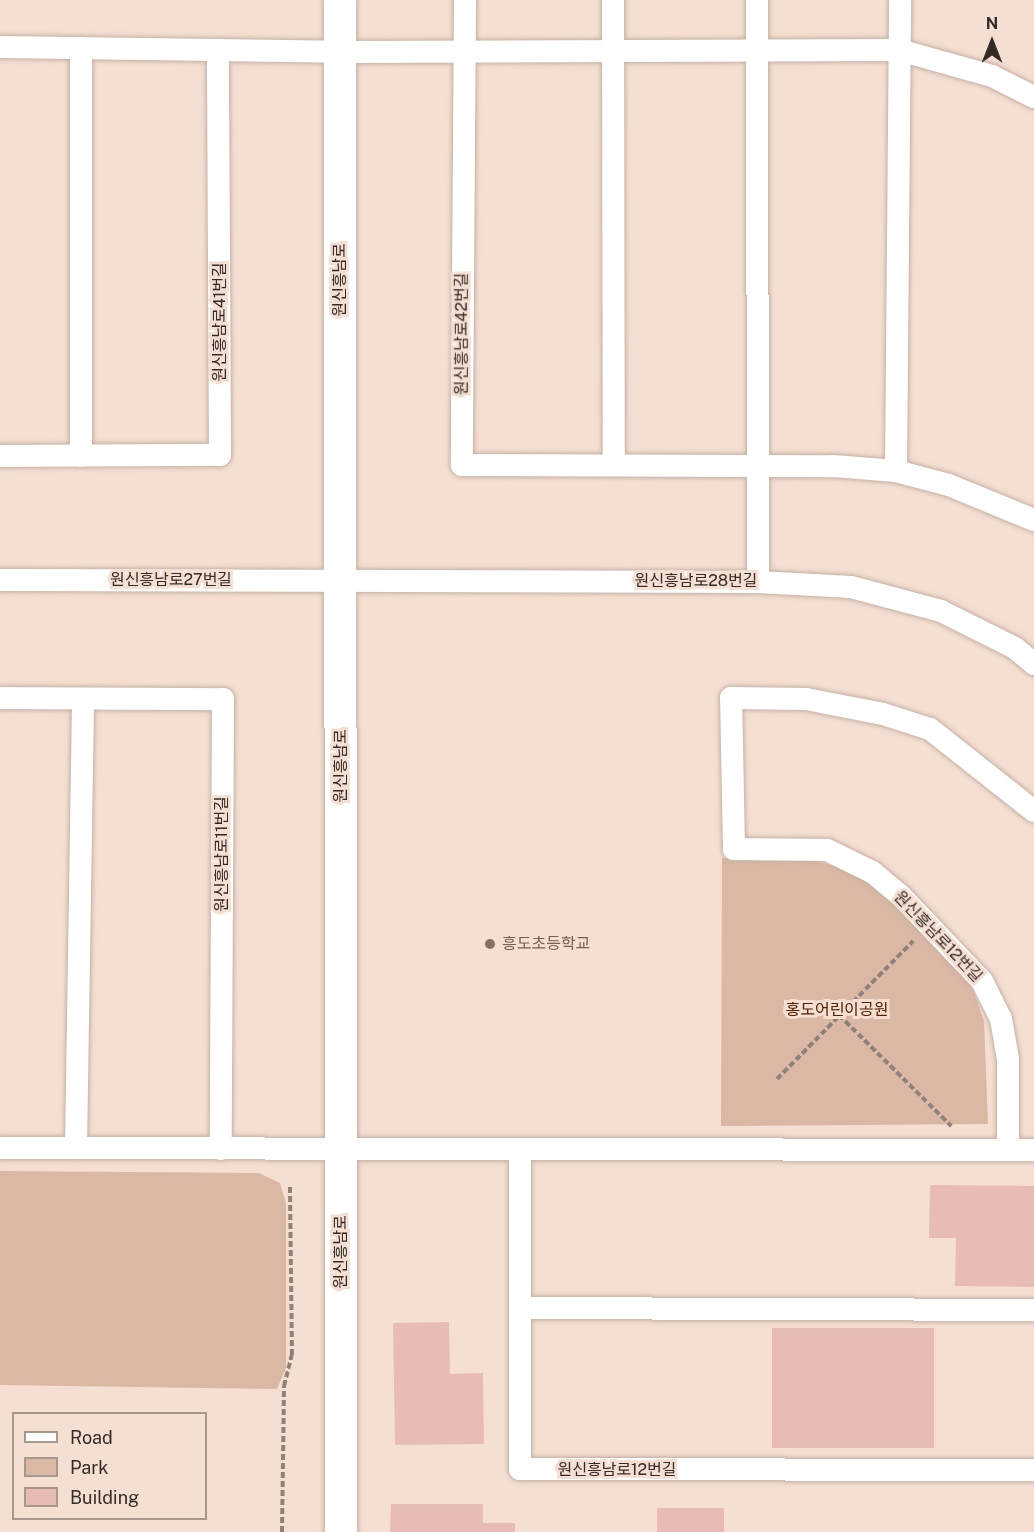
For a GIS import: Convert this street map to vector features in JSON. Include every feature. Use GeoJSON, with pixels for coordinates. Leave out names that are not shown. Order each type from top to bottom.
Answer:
{"type":"FeatureCollection","features":[{"type":"Feature","properties":{"kind":"street","name":"원신흥남로"},"geometry":{"type":"LineString","coordinates":[[340,0],[341,1532]]}},
{"type":"Feature","properties":{"kind":"street","name":"원신흥남로42번길"},"geometry":{"type":"LineString","coordinates":[[465,0],[462,465],[758,466],[896,471],[971,493],[1034,520]]}},
{"type":"Feature","properties":{"kind":"street"},"geometry":{"type":"LineString","coordinates":[[613,0],[614,465]]}},
{"type":"Feature","properties":{"kind":"street"},"geometry":{"type":"LineString","coordinates":[[758,0],[758,582]]}},
{"type":"Feature","properties":{"kind":"street"},"geometry":{"type":"LineString","coordinates":[[896,471],[900,0]]}},
{"type":"Feature","properties":{"kind":"street"},"geometry":{"type":"LineString","coordinates":[[0,46],[339,52],[899,50],[992,76],[1034,97]]}},
{"type":"Feature","properties":{"kind":"street"},"geometry":{"type":"LineString","coordinates":[[81,48],[81,456]]}},
{"type":"Feature","properties":{"kind":"street","name":"원신흥남로41번길"},"geometry":{"type":"LineString","coordinates":[[0,456],[220,455],[218,50]]}},
{"type":"Feature","properties":{"kind":"street","name":"원신흥남로27번길"},"geometry":{"type":"LineString","coordinates":[[0,580],[341,579]]}},
{"type":"Feature","properties":{"kind":"street","name":"원신흥남로28번길"},"geometry":{"type":"LineString","coordinates":[[341,579],[758,582],[851,587],[941,611],[1015,648],[1034,664]]}},
{"type":"Feature","properties":{"kind":"street","name":"원신흥남로11번길"},"geometry":{"type":"LineString","coordinates":[[0,698],[223,699],[221,1149]]}},
{"type":"Feature","properties":{"kind":"street","name":"원신흥남로12번길"},"geometry":{"type":"LineString","coordinates":[[1008,1150],[1008,1059],[1001,1019],[982,981],[901,896],[872,872],[827,850],[734,849],[731,698],[806,699],[883,714],[930,729],[1034,812]]}},
{"type":"Feature","properties":{"kind":"street"},"geometry":{"type":"LineString","coordinates":[[76,1148],[83,699]]}},
{"type":"Feature","properties":{"kind":"street"},"geometry":{"type":"LineString","coordinates":[[0,1148],[1034,1150]]}},
{"type":"Feature","properties":{"kind":"street","name":"원신흥남로12번길"},"geometry":{"type":"LineString","coordinates":[[520,1149],[520,1469],[1034,1470]]}},
{"type":"Feature","properties":{"kind":"street"},"geometry":{"type":"LineString","coordinates":[[520,1308],[1034,1310]]}},
{"type":"Feature","properties":{"kind":"path"},"geometry":{"type":"LineString","coordinates":[[777,1079],[913,941]]}},
{"type":"Feature","properties":{"kind":"path"},"geometry":{"type":"LineString","coordinates":[[839,1015],[953,1129]]}},
{"type":"Feature","properties":{"kind":"path"},"geometry":{"type":"LineString","coordinates":[[282,1532],[284,1386],[292,1355],[290,1187]]}},
{"type":"Feature","properties":{"kind":"green space","name":"홍도어린이공원"},"geometry":{"type":"Polygon","coordinates":[[[722,858],[807,859],[846,869],[885,893],[972,987],[984,1021],[988,1124],[721,1126],[722,858]]]}},
{"type":"Feature","properties":{"kind":"green space"},"geometry":{"type":"Polygon","coordinates":[[[0,1171],[259,1173],[280,1183],[286,1203],[286,1368],[277,1389],[0,1385],[0,1171]]]}},
{"type":"Feature","properties":{"kind":"building"},"geometry":{"type":"Polygon","coordinates":[[[930,1185],[1034,1186],[1034,1287],[955,1286],[956,1238],[929,1238],[930,1185]]]}},
{"type":"Feature","properties":{"kind":"building"},"geometry":{"type":"Polygon","coordinates":[[[449,1322],[450,1374],[483,1373],[484,1444],[395,1445],[393,1323],[449,1322]]]}},
{"type":"Feature","properties":{"kind":"building"},"geometry":{"type":"Polygon","coordinates":[[[772,1328],[934,1328],[934,1448],[772,1448],[772,1328]]]}},
{"type":"Feature","properties":{"kind":"building"},"geometry":{"type":"Polygon","coordinates":[[[391,1504],[483,1504],[483,1523],[515,1523],[515,1532],[390,1532],[391,1504]]]}},
{"type":"Feature","properties":{"kind":"building"},"geometry":{"type":"Polygon","coordinates":[[[657,1508],[724,1508],[724,1532],[657,1532],[657,1508]]]}},
{"type":"Feature","properties":{"kind":"place","name":"흥도초등학교"},"geometry":{"type":"Point","coordinates":[490,944]}}]}
